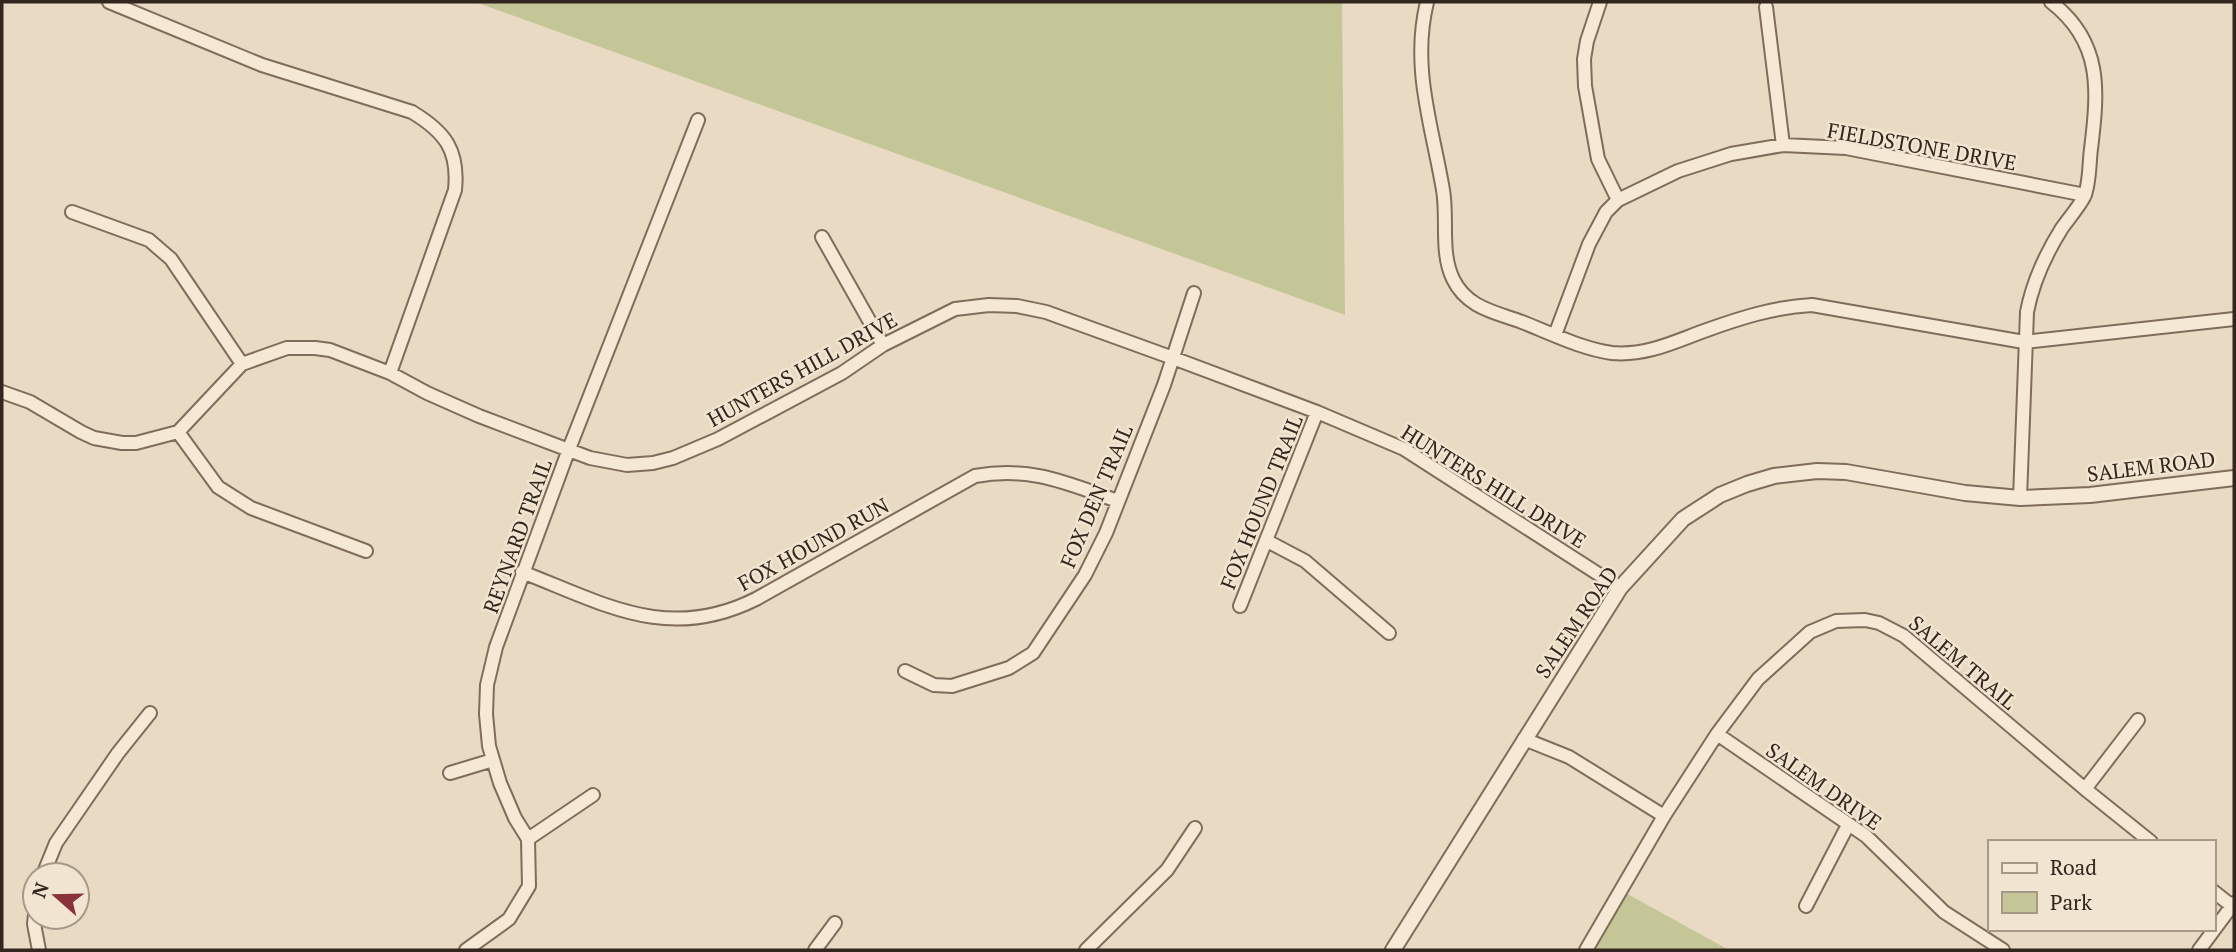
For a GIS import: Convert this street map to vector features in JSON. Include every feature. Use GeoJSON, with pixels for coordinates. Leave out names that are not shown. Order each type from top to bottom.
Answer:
{"type":"FeatureCollection","features":[{"type":"Feature","properties":{"kind":"street"},"geometry":{"type":"LineString","coordinates":[[109,2],[262,65],[412,112],[434,125],[443,136],[455,162],[455,190],[390,373]]}},
{"type":"Feature","properties":{"kind":"street"},"geometry":{"type":"LineString","coordinates":[[1427,2],[1421,30],[1420,73],[1444,193],[1447,262],[1451,276],[1463,294],[1479,308],[1611,352],[1640,353],[1745,316],[1781,307],[1812,305],[2024,342],[2234,319]]}},
{"type":"Feature","properties":{"kind":"street"},"geometry":{"type":"LineString","coordinates":[[1600,2],[1587,41],[1584,60],[1585,86],[1598,159],[1618,200]]}},
{"type":"Feature","properties":{"kind":"street"},"geometry":{"type":"LineString","coordinates":[[2020,498],[2027,312],[2032,287],[2043,260],[2085,195],[2097,99],[2095,71],[2079,31],[2051,2]]}},
{"type":"Feature","properties":{"kind":"street"},"geometry":{"type":"LineString","coordinates":[[1766,6],[1783,145]]}},
{"type":"Feature","properties":{"kind":"street","name":"REYNARD TRAIL"},"geometry":{"type":"LineString","coordinates":[[466,950],[509,919],[529,886],[528,839],[515,818],[493,760],[486,713],[487,685],[496,648],[569,449],[698,120]]}},
{"type":"Feature","properties":{"kind":"street","name":"FIELDSTONE DRIVE"},"geometry":{"type":"LineString","coordinates":[[1555,335],[1588,244],[1606,212],[1618,200],[1691,167],[1731,154],[1783,145],[1846,148],[2085,195]]}},
{"type":"Feature","properties":{"kind":"street"},"geometry":{"type":"LineString","coordinates":[[72,212],[149,240],[171,259],[242,364]]}},
{"type":"Feature","properties":{"kind":"street"},"geometry":{"type":"LineString","coordinates":[[822,237],[883,345]]}},
{"type":"Feature","properties":{"kind":"street","name":"FOX DEN TRAIL"},"geometry":{"type":"LineString","coordinates":[[905,670],[934,685],[952,686],[1009,668],[1033,653],[1085,575],[1106,533],[1173,358],[1194,293]]}},
{"type":"Feature","properties":{"kind":"street","name":"HUNTERS HILL DRIVE"},"geometry":{"type":"LineString","coordinates":[[178,432],[242,364],[287,348],[316,348],[330,350],[390,373],[479,416],[590,458],[627,465],[653,463],[673,458],[718,439],[842,373],[883,345],[955,309],[1003,305],[1046,312],[1317,412],[1404,449],[1620,588]]}},
{"type":"Feature","properties":{"kind":"street"},"geometry":{"type":"LineString","coordinates":[[2,392],[30,401],[81,432],[108,442],[136,443],[178,432],[218,487],[251,508],[366,551]]}},
{"type":"Feature","properties":{"kind":"street","name":"FOX HOUND TRAIL"},"geometry":{"type":"LineString","coordinates":[[1240,606],[1317,412]]}},
{"type":"Feature","properties":{"kind":"street","name":"FOX HOUND RUN"},"geometry":{"type":"LineString","coordinates":[[522,572],[631,613],[674,620],[702,618],[730,611],[756,599],[975,476],[1012,471],[1033,474],[1118,500]]}},
{"type":"Feature","properties":{"kind":"street","name":"SALEM ROAD"},"geometry":{"type":"LineString","coordinates":[[1393,950],[1620,588],[1689,514],[1720,495],[1774,476],[1817,471],[1846,472],[1965,493],[2020,498],[2090,495],[2234,478]]}},
{"type":"Feature","properties":{"kind":"street"},"geometry":{"type":"LineString","coordinates":[[1267,541],[1305,561],[1389,633]]}},
{"type":"Feature","properties":{"kind":"street","name":"SALEM TRAIL"},"geometry":{"type":"LineString","coordinates":[[1586,950],[1664,816],[1717,734],[1758,679],[1810,632],[1836,621],[1865,620],[1885,625],[1904,636],[2149,840]]}},
{"type":"Feature","properties":{"kind":"street"},"geometry":{"type":"LineString","coordinates":[[49,861],[56,843],[118,753],[150,713]]}},
{"type":"Feature","properties":{"kind":"street"},"geometry":{"type":"LineString","coordinates":[[2085,789],[2138,720]]}},
{"type":"Feature","properties":{"kind":"street","name":"SALEM DRIVE"},"geometry":{"type":"LineString","coordinates":[[1717,734],[1866,836],[1944,912],[2003,950]]}},
{"type":"Feature","properties":{"kind":"street"},"geometry":{"type":"LineString","coordinates":[[1524,739],[1569,757],[1664,816]]}},
{"type":"Feature","properties":{"kind":"street"},"geometry":{"type":"LineString","coordinates":[[450,772],[493,760]]}},
{"type":"Feature","properties":{"kind":"street"},"geometry":{"type":"LineString","coordinates":[[528,839],[593,795]]}},
{"type":"Feature","properties":{"kind":"street"},"geometry":{"type":"LineString","coordinates":[[1806,906],[1848,825]]}},
{"type":"Feature","properties":{"kind":"street"},"geometry":{"type":"LineString","coordinates":[[1086,950],[1167,870],[1195,828]]}},
{"type":"Feature","properties":{"kind":"street"},"geometry":{"type":"LineString","coordinates":[[2215,892],[2233,904],[2215,928]]}},
{"type":"Feature","properties":{"kind":"street"},"geometry":{"type":"LineString","coordinates":[[815,950],[835,923]]}},
{"type":"Feature","properties":{"kind":"street"},"geometry":{"type":"LineString","coordinates":[[35,931],[39,950]]}},
{"type":"Feature","properties":{"kind":"street"},"geometry":{"type":"LineString","coordinates":[[2199,950],[2213,931]]}},
{"type":"Feature","properties":{"kind":"green space"},"geometry":{"type":"Polygon","coordinates":[[[475,2],[1342,2],[1345,315],[475,2]]]}},
{"type":"Feature","properties":{"kind":"green space"},"geometry":{"type":"Polygon","coordinates":[[[1622,891],[1729,950],[1588,950],[1622,891]]]}}]}
